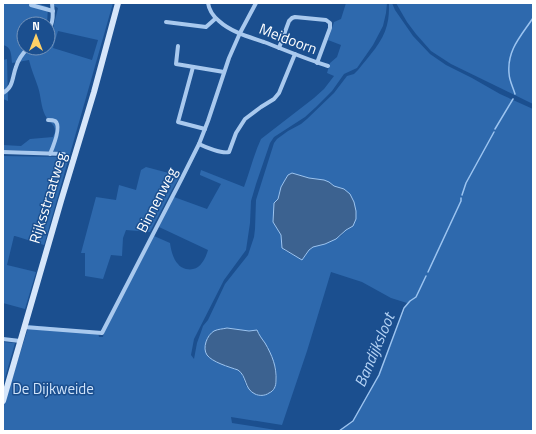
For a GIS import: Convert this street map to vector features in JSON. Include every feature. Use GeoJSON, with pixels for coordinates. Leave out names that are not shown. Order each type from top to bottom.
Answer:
{"type":"FeatureCollection","features":[{"type":"Feature","properties":{"kind":"main road","name":"Rijksstraatweg"},"geometry":{"type":"LineString","coordinates":[[3,401],[94,92],[118,3]]}},
{"type":"Feature","properties":{"kind":"street"},"geometry":{"type":"LineString","coordinates":[[52,3],[53,16]]}},
{"type":"Feature","properties":{"kind":"street"},"geometry":{"type":"LineString","coordinates":[[166,22],[206,27],[215,19],[208,3]]}},
{"type":"Feature","properties":{"kind":"street","name":"Binnenweg"},"geometry":{"type":"LineString","coordinates":[[24,327],[102,333],[199,144],[229,58],[256,3]]}},
{"type":"Feature","properties":{"kind":"street"},"geometry":{"type":"LineString","coordinates":[[31,5],[53,11]]}},
{"type":"Feature","properties":{"kind":"street"},"geometry":{"type":"LineString","coordinates":[[279,48],[289,21],[292,18],[326,20],[330,23],[330,28],[317,63]]}},
{"type":"Feature","properties":{"kind":"street","name":"Meidoorn"},"geometry":{"type":"LineString","coordinates":[[215,19],[225,26],[240,33],[328,66]]}},
{"type":"Feature","properties":{"kind":"street"},"geometry":{"type":"LineString","coordinates":[[178,46],[176,64],[224,72]]}},
{"type":"Feature","properties":{"kind":"street"},"geometry":{"type":"LineString","coordinates":[[199,144],[226,153],[229,152],[236,133],[245,119],[274,99],[279,93],[295,54]]}},
{"type":"Feature","properties":{"kind":"street"},"geometry":{"type":"LineString","coordinates":[[3,93],[11,86],[15,68],[22,56]]}},
{"type":"Feature","properties":{"kind":"street"},"geometry":{"type":"LineString","coordinates":[[193,67],[178,122],[205,129]]}},
{"type":"Feature","properties":{"kind":"street"},"geometry":{"type":"LineString","coordinates":[[48,120],[55,121],[58,126],[50,154]]}},
{"type":"Feature","properties":{"kind":"street"},"geometry":{"type":"LineString","coordinates":[[3,152],[64,154]]}},
{"type":"Feature","properties":{"kind":"street"},"geometry":{"type":"LineString","coordinates":[[3,339],[20,342]]}},
{"type":"Feature","properties":{"kind":"green space"},"geometry":{"type":"Polygon","coordinates":[[[3,3],[37,3],[48,7],[47,16],[16,16],[16,56],[56,56],[56,49],[92,60],[98,40],[58,31],[56,38],[56,16],[58,8],[49,3],[113,3],[44,245],[14,236],[7,265],[36,272],[25,309],[3,303],[3,156],[64,157],[66,152],[3,150],[3,145],[21,146],[30,139],[53,137],[55,133],[53,125],[45,115],[39,90],[29,60],[12,63],[10,49],[3,45],[3,3]]]}},
{"type":"Feature","properties":{"kind":"green space","name":"De Dijkweide"},"geometry":{"type":"Polygon","coordinates":[[[346,3],[387,3],[383,26],[373,45],[357,68],[344,74],[332,91],[316,107],[305,117],[274,137],[270,143],[251,201],[250,223],[246,250],[224,280],[194,339],[191,355],[194,359],[197,343],[203,326],[208,320],[225,284],[248,255],[254,237],[256,200],[274,143],[288,131],[307,119],[334,93],[347,76],[354,74],[358,70],[375,49],[382,37],[388,22],[389,3],[392,3],[395,10],[413,36],[430,54],[446,65],[500,94],[533,109],[533,431],[338,431],[353,422],[368,396],[379,375],[407,303],[391,298],[362,282],[331,272],[307,351],[282,425],[231,417],[232,423],[282,431],[3,431],[3,407],[29,325],[98,332],[99,337],[103,337],[104,332],[154,236],[170,243],[176,262],[180,266],[186,269],[194,269],[201,264],[208,250],[159,227],[174,197],[207,209],[221,184],[200,175],[201,170],[244,187],[261,139],[314,98],[324,89],[334,76],[327,73],[330,63],[337,57],[341,45],[328,40],[334,22],[341,19],[346,3]],[[292,173],[288,175],[281,187],[273,215],[273,222],[281,235],[284,250],[302,260],[313,247],[325,244],[341,236],[346,230],[349,229],[344,189],[334,186],[324,180],[309,178],[292,173]],[[227,328],[215,331],[207,339],[225,366],[241,372],[246,386],[260,396],[270,393],[275,387],[277,379],[276,368],[257,330],[249,331],[227,328]]]}},
{"type":"Feature","properties":{"kind":"green space"},"geometry":{"type":"Polygon","coordinates":[[[396,3],[533,3],[533,104],[451,64],[431,51],[407,22],[396,3]]]}},
{"type":"Feature","properties":{"kind":"green space"},"geometry":{"type":"Polygon","coordinates":[[[7,59],[8,101],[3,99],[3,60],[7,59]]]}},
{"type":"Feature","properties":{"kind":"green space"},"geometry":{"type":"Polygon","coordinates":[[[146,167],[180,176],[150,232],[126,230],[123,238],[122,256],[111,255],[103,279],[85,276],[85,253],[81,253],[96,197],[116,200],[119,185],[136,190],[141,170],[146,167]]]}},
{"type":"Feature","properties":{"kind":"green space"},"geometry":{"type":"Polygon","coordinates":[[[3,342],[15,343],[3,385],[3,342]]]}},
{"type":"Feature","properties":{"kind":"shaded area"},"geometry":{"type":"Polygon","coordinates":[[[292,173],[309,178],[324,180],[334,186],[344,189],[350,194],[356,211],[356,219],[353,226],[336,239],[313,247],[302,260],[282,248],[281,235],[273,222],[274,203],[278,199],[281,187],[288,175],[292,173]]]}},
{"type":"Feature","properties":{"kind":"shaded area"},"geometry":{"type":"Polygon","coordinates":[[[227,328],[249,331],[257,330],[274,361],[276,383],[271,392],[260,395],[251,392],[243,376],[238,370],[209,358],[205,345],[209,335],[216,330],[227,328]]]}},
{"type":"Feature","properties":{"kind":"waterway","name":"Bandijksloot"},"geometry":{"type":"LineString","coordinates":[[515,94],[509,76],[510,57],[520,37],[533,18]]}},
{"type":"Feature","properties":{"kind":"waterway","name":"Bandijksloot"},"geometry":{"type":"LineString","coordinates":[[495,129],[513,99]]}},
{"type":"Feature","properties":{"kind":"waterway","name":"Bandijksloot"},"geometry":{"type":"LineString","coordinates":[[462,195],[466,183],[494,132]]}},
{"type":"Feature","properties":{"kind":"waterway","name":"Bandijksloot"},"geometry":{"type":"LineString","coordinates":[[428,272],[461,201],[461,198]]}},
{"type":"Feature","properties":{"kind":"waterway","name":"Bandijksloot"},"geometry":{"type":"LineString","coordinates":[[339,431],[353,421],[379,375],[404,308],[416,297],[426,276]]}}]}
